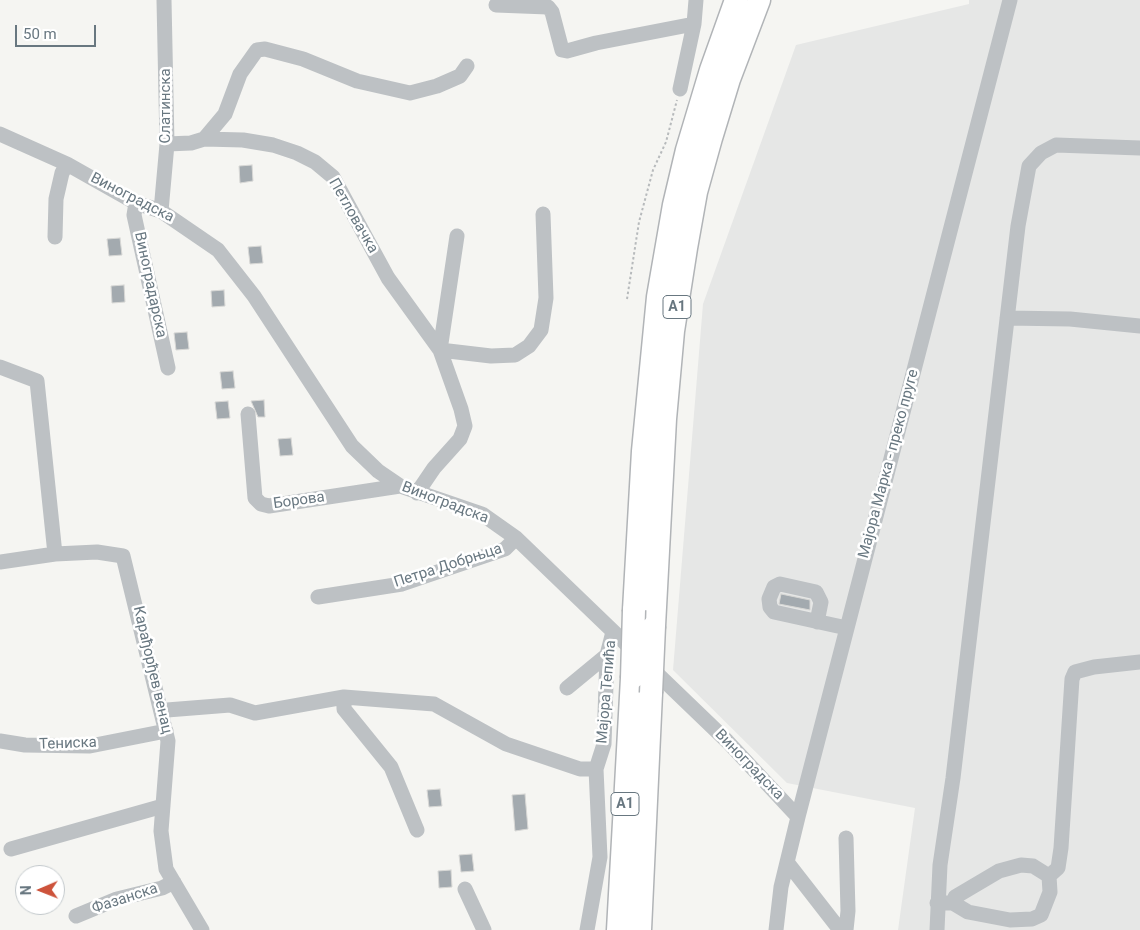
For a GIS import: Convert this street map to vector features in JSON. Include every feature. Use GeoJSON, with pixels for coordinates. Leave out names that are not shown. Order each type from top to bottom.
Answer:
{"type":"FeatureCollection","features":[{"type":"Feature","properties":{"kind":"highway","name":"A1"},"geometry":{"type":"LineString","coordinates":[[618,930],[643,451],[658,297],[674,205],[687,150],[711,70],[736,0]]}},
{"type":"Feature","properties":{"kind":"highway","name":"A1"},"geometry":{"type":"LineString","coordinates":[[640,930],[665,419],[674,331],[696,192],[729,79],[759,0]]}},
{"type":"Feature","properties":{"kind":"street","name":"Слатинска"},"geometry":{"type":"LineString","coordinates":[[161,211],[167,144],[164,0]]}},
{"type":"Feature","properties":{"kind":"street"},"geometry":{"type":"LineString","coordinates":[[680,88],[694,24],[696,0]]}},
{"type":"Feature","properties":{"kind":"street","name":"Мајора Марка - преко пруге"},"geometry":{"type":"LineString","coordinates":[[776,930],[787,862],[798,817],[1010,0]]}},
{"type":"Feature","properties":{"kind":"street"},"geometry":{"type":"LineString","coordinates":[[496,5],[548,7],[552,12],[562,50],[566,51],[596,43],[694,24]]}},
{"type":"Feature","properties":{"kind":"street"},"geometry":{"type":"LineString","coordinates":[[204,139],[225,114],[240,74],[257,50],[265,49],[303,58],[357,81],[410,93],[437,86],[460,76],[467,66]]}},
{"type":"Feature","properties":{"kind":"street","name":"Виноградска"},"geometry":{"type":"LineString","coordinates":[[0,134],[67,164],[136,202],[161,211],[218,250],[254,296],[352,446],[378,472],[400,486],[417,493],[482,514],[516,538],[727,741],[798,817]]}},
{"type":"Feature","properties":{"kind":"street","name":"Петловачка"},"geometry":{"type":"LineString","coordinates":[[167,144],[191,143],[204,139],[243,140],[273,145],[297,153],[315,162],[333,177],[388,278],[440,350],[465,426],[460,439],[434,468],[417,493]]}},
{"type":"Feature","properties":{"kind":"street"},"geometry":{"type":"LineString","coordinates":[[937,930],[937,903],[1018,226],[1029,166],[1041,153],[1056,145],[1140,148]]}},
{"type":"Feature","properties":{"kind":"street"},"geometry":{"type":"LineString","coordinates":[[55,238],[56,198],[62,173],[67,164]]}},
{"type":"Feature","properties":{"kind":"street","name":"Виноградарска"},"geometry":{"type":"LineString","coordinates":[[136,202],[134,215],[168,368]]}},
{"type":"Feature","properties":{"kind":"street"},"geometry":{"type":"LineString","coordinates":[[440,350],[491,356],[515,355],[529,346],[541,330],[546,298],[543,214]]}},
{"type":"Feature","properties":{"kind":"street","name":"Петловачка"},"geometry":{"type":"LineString","coordinates":[[440,350],[457,236]]}},
{"type":"Feature","properties":{"kind":"street"},"geometry":{"type":"LineString","coordinates":[[1007,318],[1070,319],[1140,326]]}},
{"type":"Feature","properties":{"kind":"street"},"geometry":{"type":"LineString","coordinates":[[0,367],[37,381],[55,554]]}},
{"type":"Feature","properties":{"kind":"street","name":"Борова"},"geometry":{"type":"LineString","coordinates":[[248,414],[255,498],[261,504],[269,506],[400,486]]}},
{"type":"Feature","properties":{"kind":"street","name":"Петра Добрњца"},"geometry":{"type":"LineString","coordinates":[[318,597],[402,584],[506,549],[516,538]]}},
{"type":"Feature","properties":{"kind":"street","name":"Карађорђев венац"},"geometry":{"type":"LineString","coordinates":[[0,562],[55,554],[97,552],[123,556],[168,741],[161,831],[164,860],[166,869],[202,930]]}},
{"type":"Feature","properties":{"kind":"street"},"geometry":{"type":"LineString","coordinates":[[817,622],[847,628]]}},
{"type":"Feature","properties":{"kind":"street","name":"Мајора Тепића"},"geometry":{"type":"LineString","coordinates":[[587,930],[600,857],[596,769],[604,744],[607,655],[613,632]]}},
{"type":"Feature","properties":{"kind":"street"},"geometry":{"type":"LineString","coordinates":[[567,688],[607,655]]}},
{"type":"Feature","properties":{"kind":"street"},"geometry":{"type":"LineString","coordinates":[[1049,876],[1058,868],[1062,848],[1072,679],[1075,672],[1094,667],[1140,662]]}},
{"type":"Feature","properties":{"kind":"street"},"geometry":{"type":"LineString","coordinates":[[344,697],[344,708],[391,767],[417,830]]}},
{"type":"Feature","properties":{"kind":"street"},"geometry":{"type":"LineString","coordinates":[[162,716],[167,710],[230,705],[255,713],[344,697],[434,704],[506,744],[580,769],[596,769]]}},
{"type":"Feature","properties":{"kind":"street","name":"Тениска"},"geometry":{"type":"LineString","coordinates":[[0,741],[25,745],[90,746],[166,731]]}},
{"type":"Feature","properties":{"kind":"street"},"geometry":{"type":"LineString","coordinates":[[11,849],[163,806]]}},
{"type":"Feature","properties":{"kind":"street"},"geometry":{"type":"LineString","coordinates":[[846,838],[848,912],[846,930]]}},
{"type":"Feature","properties":{"kind":"street"},"geometry":{"type":"LineString","coordinates":[[787,862],[840,930]]}},
{"type":"Feature","properties":{"kind":"street"},"geometry":{"type":"LineString","coordinates":[[953,903],[956,897],[999,871],[1021,865],[1033,866],[1049,876]]}},
{"type":"Feature","properties":{"kind":"street"},"geometry":{"type":"LineString","coordinates":[[937,903],[953,903],[968,912],[1010,920],[1032,919],[1041,915],[1050,892],[1049,876]]}},
{"type":"Feature","properties":{"kind":"street","name":"Фазанска"},"geometry":{"type":"LineString","coordinates":[[76,916],[118,899],[162,888],[174,882]]}},
{"type":"Feature","properties":{"kind":"street"},"geometry":{"type":"LineString","coordinates":[[465,889],[484,930]]}},
{"type":"Feature","properties":{"kind":"path"},"geometry":{"type":"LineString","coordinates":[[627,299],[639,222],[653,170],[666,142],[680,88]]}},
{"type":"Feature","properties":{"kind":"shaded area"},"geometry":{"type":"Polygon","coordinates":[[[969,0],[1140,0],[1140,930],[898,930],[915,808],[787,783],[673,670],[703,304],[796,45],[969,4],[969,0]]]}},
{"type":"Feature","properties":{"kind":"building"},"geometry":{"type":"Polygon","coordinates":[[[252,165],[253,181],[240,183],[239,166],[252,165]]]}},
{"type":"Feature","properties":{"kind":"building"},"geometry":{"type":"Polygon","coordinates":[[[120,238],[122,255],[109,256],[107,239],[120,238]]]}},
{"type":"Feature","properties":{"kind":"building"},"geometry":{"type":"Polygon","coordinates":[[[261,246],[263,263],[250,264],[248,247],[261,246]]]}},
{"type":"Feature","properties":{"kind":"building"},"geometry":{"type":"Polygon","coordinates":[[[124,285],[125,302],[112,303],[111,286],[124,285]]]}},
{"type":"Feature","properties":{"kind":"building"},"geometry":{"type":"Polygon","coordinates":[[[224,290],[225,306],[212,307],[211,291],[224,290]]]}},
{"type":"Feature","properties":{"kind":"building"},"geometry":{"type":"Polygon","coordinates":[[[187,332],[189,349],[176,350],[174,333],[187,332]]]}},
{"type":"Feature","properties":{"kind":"building"},"geometry":{"type":"Polygon","coordinates":[[[233,371],[235,388],[222,389],[220,372],[233,371]]]}},
{"type":"Feature","properties":{"kind":"building"},"geometry":{"type":"Polygon","coordinates":[[[264,400],[265,417],[258,417],[251,401],[264,400]]]}},
{"type":"Feature","properties":{"kind":"building"},"geometry":{"type":"Polygon","coordinates":[[[228,401],[230,418],[217,419],[215,402],[228,401]]]}},
{"type":"Feature","properties":{"kind":"building"},"geometry":{"type":"Polygon","coordinates":[[[291,438],[293,455],[280,456],[278,439],[291,438]]]}},
{"type":"Feature","properties":{"kind":"building"},"geometry":{"type":"Polygon","coordinates":[[[781,594],[810,600],[810,610],[779,604],[781,594]]]}},
{"type":"Feature","properties":{"kind":"building"},"geometry":{"type":"Polygon","coordinates":[[[440,789],[442,806],[429,807],[427,790],[440,789]]]}},
{"type":"Feature","properties":{"kind":"building"},"geometry":{"type":"Polygon","coordinates":[[[525,794],[528,829],[515,831],[512,795],[525,794]]]}},
{"type":"Feature","properties":{"kind":"building"},"geometry":{"type":"Polygon","coordinates":[[[472,854],[474,871],[461,872],[459,855],[472,854]]]}},
{"type":"Feature","properties":{"kind":"building"},"geometry":{"type":"Polygon","coordinates":[[[451,870],[452,887],[439,888],[438,871],[451,870]]]}}]}
